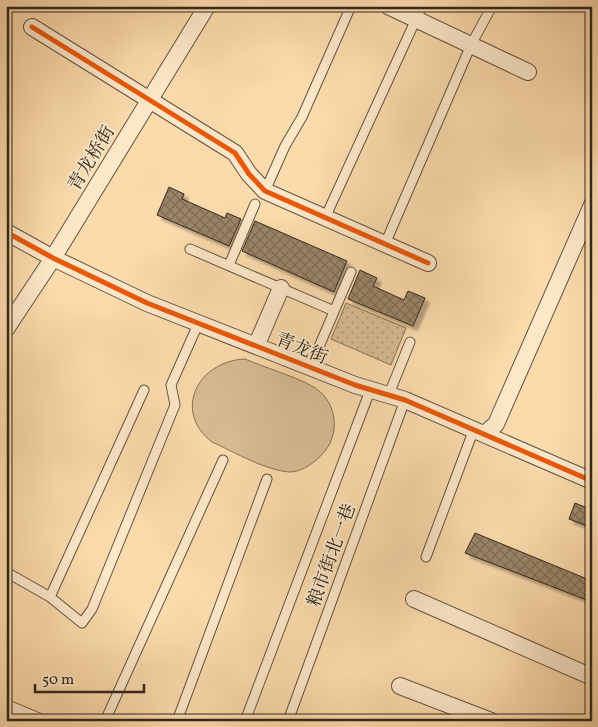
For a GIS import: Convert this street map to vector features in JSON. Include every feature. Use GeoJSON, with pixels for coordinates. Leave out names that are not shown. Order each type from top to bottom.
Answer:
{"type":"FeatureCollection","features":[{"type":"Feature","properties":{"kind":"street","name":"青龙桥街"},"geometry":{"type":"LineString","coordinates":[[6,329],[53,258],[207,6]]}},
{"type":"Feature","properties":{"kind":"street"},"geometry":{"type":"LineString","coordinates":[[388,6],[420,13],[471,45],[528,72]]}},
{"type":"Feature","properties":{"kind":"street"},"geometry":{"type":"LineString","coordinates":[[32,27],[235,154],[249,174],[260,197],[325,218],[428,263]]}},
{"type":"Feature","properties":{"kind":"street"},"geometry":{"type":"LineString","coordinates":[[479,432],[496,424],[592,205]]}},
{"type":"Feature","properties":{"kind":"street","name":"青龙街"},"geometry":{"type":"LineString","coordinates":[[6,232],[53,258],[147,303],[257,344],[355,385],[390,394],[592,481]]}},
{"type":"Feature","properties":{"kind":"street"},"geometry":{"type":"LineString","coordinates":[[257,344],[280,288]]}},
{"type":"Feature","properties":{"kind":"street"},"geometry":{"type":"LineString","coordinates":[[414,599],[592,677]]}},
{"type":"Feature","properties":{"kind":"street"},"geometry":{"type":"LineString","coordinates":[[400,686],[491,721]]}},
{"type":"Feature","properties":{"kind":"street"},"geometry":{"type":"LineString","coordinates":[[6,708],[38,721]]}},
{"type":"Feature","properties":{"kind":"lane"},"geometry":{"type":"LineString","coordinates":[[229,266],[260,197],[285,146],[302,117],[351,6]]}},
{"type":"Feature","properties":{"kind":"lane"},"geometry":{"type":"LineString","coordinates":[[385,244],[471,45],[492,6]]}},
{"type":"Feature","properties":{"kind":"lane"},"geometry":{"type":"LineString","coordinates":[[325,218],[420,13]]}},
{"type":"Feature","properties":{"kind":"lane"},"geometry":{"type":"LineString","coordinates":[[190,249],[334,311]]}},
{"type":"Feature","properties":{"kind":"lane"},"geometry":{"type":"LineString","coordinates":[[318,349],[350,272]]}},
{"type":"Feature","properties":{"kind":"lane"},"geometry":{"type":"LineString","coordinates":[[6,572],[50,597],[82,622],[92,609],[175,405],[171,386],[199,322]]}},
{"type":"Feature","properties":{"kind":"lane"},"geometry":{"type":"LineString","coordinates":[[390,394],[410,342]]}},
{"type":"Feature","properties":{"kind":"lane"},"geometry":{"type":"LineString","coordinates":[[246,721],[371,388]]}},
{"type":"Feature","properties":{"kind":"lane"},"geometry":{"type":"LineString","coordinates":[[50,597],[144,390]]}},
{"type":"Feature","properties":{"kind":"lane","name":"粮市街北一巷"},"geometry":{"type":"LineString","coordinates":[[288,721],[405,400]]}},
{"type":"Feature","properties":{"kind":"lane"},"geometry":{"type":"LineString","coordinates":[[426,557],[479,432]]}},
{"type":"Feature","properties":{"kind":"lane"},"geometry":{"type":"LineString","coordinates":[[105,721],[223,460]]}},
{"type":"Feature","properties":{"kind":"lane"},"geometry":{"type":"LineString","coordinates":[[177,721],[267,479]]}},
{"type":"Feature","properties":{"kind":"shaded area"},"geometry":{"type":"Polygon","coordinates":[[[346,303],[406,328],[391,365],[331,339],[346,303]]]}},
{"type":"Feature","properties":{"kind":"shaded area"},"geometry":{"type":"Polygon","coordinates":[[[245,359],[312,386],[320,392],[331,407],[334,425],[330,443],[314,462],[305,468],[290,472],[261,465],[212,442],[200,430],[194,416],[192,403],[196,390],[203,378],[214,368],[228,362],[245,359]]]}},
{"type":"Feature","properties":{"kind":"building"},"geometry":{"type":"Polygon","coordinates":[[[169,187],[184,194],[182,199],[225,218],[227,213],[241,219],[229,246],[157,215],[169,187]]]}},
{"type":"Feature","properties":{"kind":"building"},"geometry":{"type":"Polygon","coordinates":[[[255,221],[347,261],[334,292],[242,251],[255,221]]]}},
{"type":"Feature","properties":{"kind":"building"},"geometry":{"type":"Polygon","coordinates":[[[360,270],[377,278],[373,286],[404,300],[408,291],[425,298],[413,326],[348,299],[360,270]]]}},
{"type":"Feature","properties":{"kind":"building"},"geometry":{"type":"Polygon","coordinates":[[[575,503],[592,510],[592,528],[569,519],[575,503]]]}},
{"type":"Feature","properties":{"kind":"building"},"geometry":{"type":"Polygon","coordinates":[[[475,533],[592,581],[592,602],[465,553],[475,533]]]}},
{"type":"Feature","properties":{"kind":"cycle path"},"geometry":{"type":"LineString","coordinates":[[32,27],[235,153],[249,174],[265,191],[428,263]]}},
{"type":"Feature","properties":{"kind":"cycle path"},"geometry":{"type":"LineString","coordinates":[[6,232],[53,258],[147,303],[355,385],[405,400],[592,481]]}}]}
